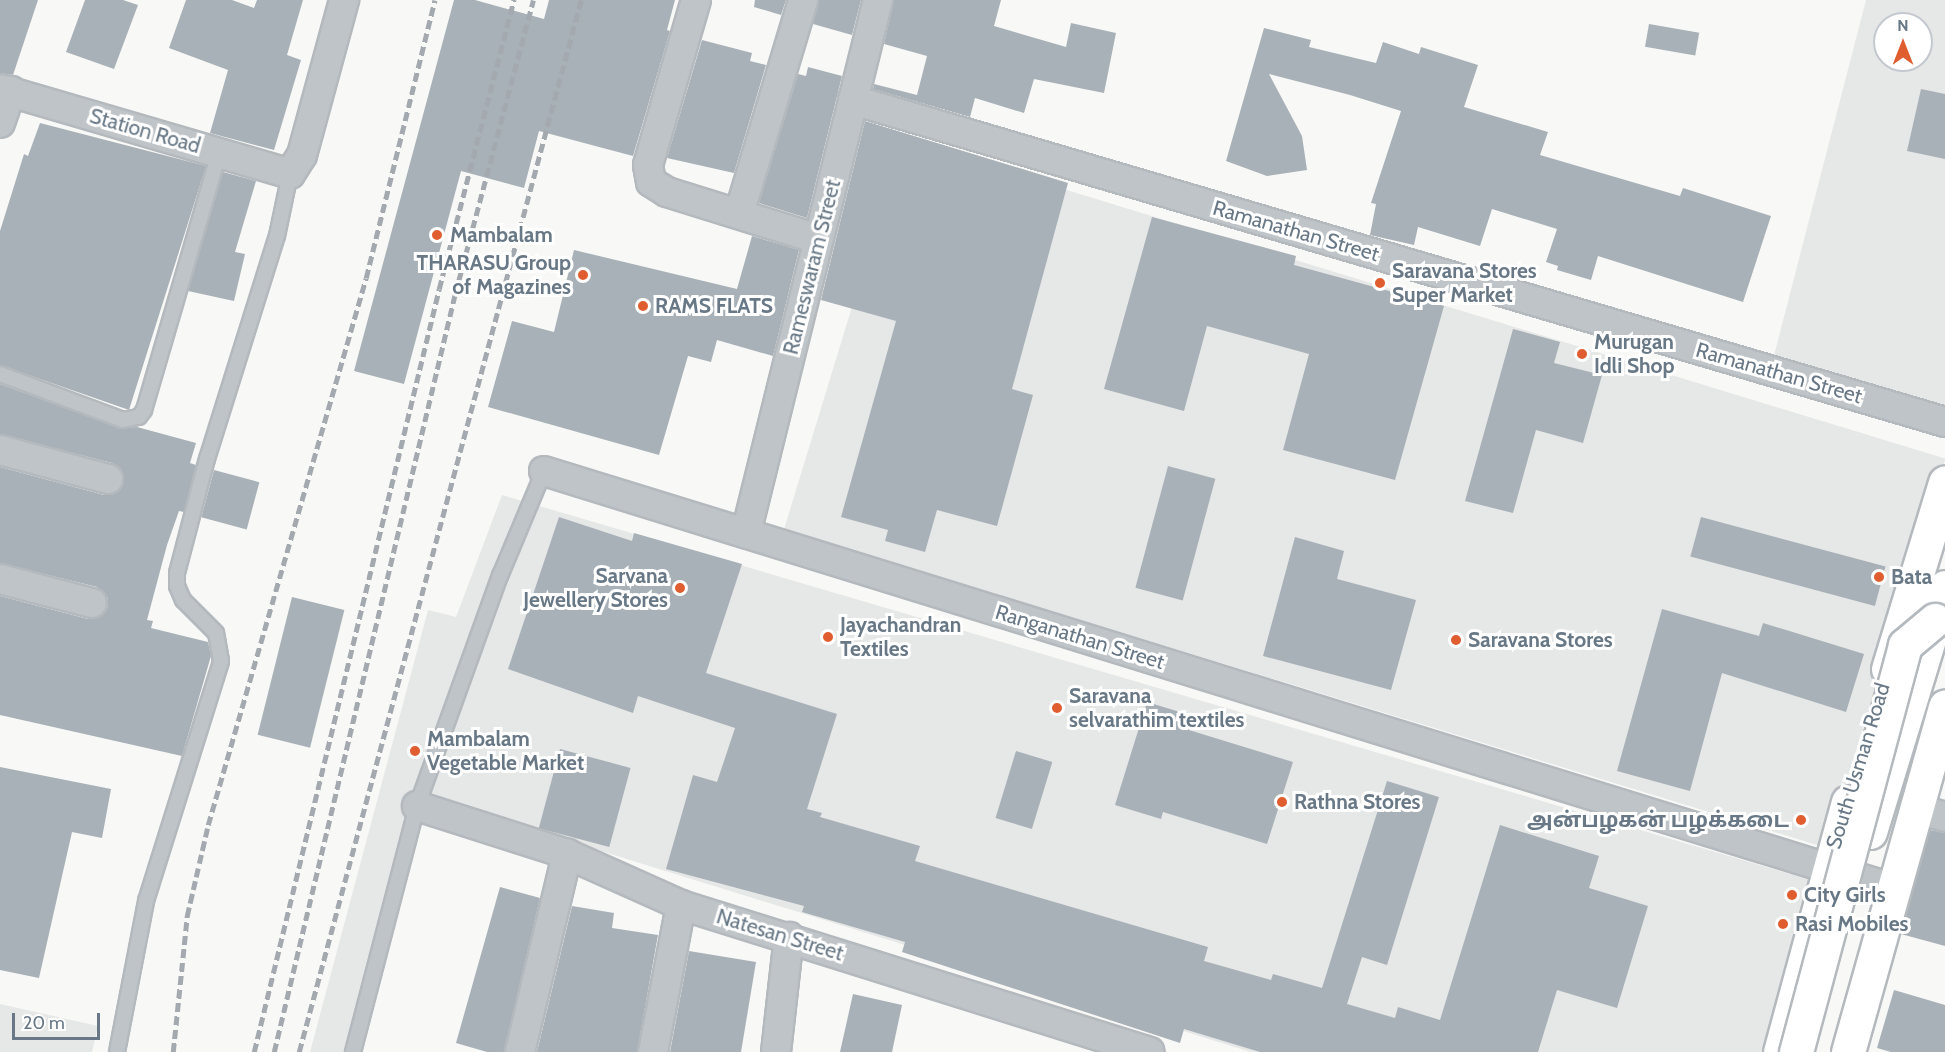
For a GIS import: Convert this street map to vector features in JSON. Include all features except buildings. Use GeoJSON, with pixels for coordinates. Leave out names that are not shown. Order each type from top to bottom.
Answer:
{"type":"FeatureCollection","features":[{"type":"Feature","properties":{"kind":"street"},"geometry":{"type":"LineString","coordinates":[[290,174],[302,155],[344,0]]}},
{"type":"Feature","properties":{"kind":"street"},"geometry":{"type":"LineString","coordinates":[[696,0],[648,174],[657,188],[818,239]]}},
{"type":"Feature","properties":{"kind":"street"},"geometry":{"type":"LineString","coordinates":[[739,214],[803,0]]}},
{"type":"Feature","properties":{"kind":"street","name":"Rameswaram Street"},"geometry":{"type":"LineString","coordinates":[[746,533],[878,0]]}},
{"type":"Feature","properties":{"kind":"street"},"geometry":{"type":"LineString","coordinates":[[0,123],[5,90]]}},
{"type":"Feature","properties":{"kind":"street","name":"Station Road"},"geometry":{"type":"LineString","coordinates":[[5,90],[290,174]]}},
{"type":"Feature","properties":{"kind":"street","name":"Ramanathan Street"},"geometry":{"type":"LineString","coordinates":[[853,100],[1945,422]]}},
{"type":"Feature","properties":{"kind":"street"},"geometry":{"type":"LineString","coordinates":[[0,450],[108,480]]}},
{"type":"Feature","properties":{"kind":"street","name":"Ranganathan Street"},"geometry":{"type":"LineString","coordinates":[[544,471],[1892,888]]}},
{"type":"Feature","properties":{"kind":"street","name":"South Usman Road"},"geometry":{"type":"LineString","coordinates":[[1780,1052],[1827,868],[1945,483]]}},
{"type":"Feature","properties":{"kind":"street"},"geometry":{"type":"LineString","coordinates":[[0,579],[92,603]]}},
{"type":"Feature","properties":{"kind":"street"},"geometry":{"type":"LineString","coordinates":[[1811,1052],[1945,587]]}},
{"type":"Feature","properties":{"kind":"street"},"geometry":{"type":"LineString","coordinates":[[1796,1052],[1905,645],[1935,620]]}},
{"type":"Feature","properties":{"kind":"street"},"geometry":{"type":"LineString","coordinates":[[1848,1052],[1914,808],[1945,706]]}},
{"type":"Feature","properties":{"kind":"street","name":"Natesan Street"},"geometry":{"type":"LineString","coordinates":[[417,806],[567,854],[681,905],[789,937],[1149,1052]]}},
{"type":"Feature","properties":{"kind":"street"},"geometry":{"type":"LineString","coordinates":[[1914,808],[1945,817]]}},
{"type":"Feature","properties":{"kind":"street"},"geometry":{"type":"LineString","coordinates":[[520,1052],[567,854]]}},
{"type":"Feature","properties":{"kind":"street"},"geometry":{"type":"LineString","coordinates":[[653,1052],[681,905]]}},
{"type":"Feature","properties":{"kind":"street"},"geometry":{"type":"LineString","coordinates":[[776,1052],[789,937]]}},
{"type":"Feature","properties":{"kind":"lane"},"geometry":{"type":"LineString","coordinates":[[0,374],[123,420],[139,417],[144,410],[219,153]]}},
{"type":"Feature","properties":{"kind":"lane"},"geometry":{"type":"LineString","coordinates":[[117,1052],[146,901],[221,661],[216,633],[183,600],[177,586],[177,573],[207,459],[277,236],[290,174]]}},
{"type":"Feature","properties":{"kind":"lane"},"geometry":{"type":"LineString","coordinates":[[353,1052],[417,806],[500,576],[544,471]]}},
{"type":"Feature","properties":{"kind":"shaded area"},"geometry":{"type":"Polygon","coordinates":[[[1866,0],[1945,0],[1945,424],[1771,367],[1866,0]]]}},
{"type":"Feature","properties":{"kind":"shaded area"},"geometry":{"type":"Polygon","coordinates":[[[903,140],[1945,459],[1826,848],[784,529],[903,140]]]}},
{"type":"Feature","properties":{"kind":"shaded area"},"geometry":{"type":"Polygon","coordinates":[[[502,495],[1834,887],[1785,1052],[1251,1052],[426,797],[358,1052],[310,1052],[428,610],[456,617],[502,495]]]}},
{"type":"Feature","properties":{"kind":"shaded area"},"geometry":{"type":"Polygon","coordinates":[[[0,1004],[98,1026],[92,1052],[0,1052],[0,1004]]]}},
{"type":"Feature","properties":{"kind":"railway"},"geometry":{"type":"LineString","coordinates":[[173,1052],[187,916],[208,825],[366,278],[435,0]]}},
{"type":"Feature","properties":{"kind":"railway"},"geometry":{"type":"LineString","coordinates":[[254,1052],[439,289],[514,0]]}},
{"type":"Feature","properties":{"kind":"railway"},"geometry":{"type":"LineString","coordinates":[[274,1052],[455,294],[533,0]]}},
{"type":"Feature","properties":{"kind":"railway"},"geometry":{"type":"LineString","coordinates":[[299,1052],[581,0]]}},
{"type":"Feature","properties":{"kind":"place","name":"Mambalam"},"geometry":{"type":"Point","coordinates":[437,235]}},
{"type":"Feature","properties":{"kind":"place","name":"THARASU Group of Magazines"},"geometry":{"type":"Point","coordinates":[583,275]}},
{"type":"Feature","properties":{"kind":"place","name":"Saravana Stores Super Market"},"geometry":{"type":"Point","coordinates":[1380,283]}},
{"type":"Feature","properties":{"kind":"place","name":"RAMS FLATS"},"geometry":{"type":"Point","coordinates":[643,306]}},
{"type":"Feature","properties":{"kind":"place","name":"Murugan Idli Shop"},"geometry":{"type":"Point","coordinates":[1582,354]}},
{"type":"Feature","properties":{"kind":"place","name":"Bata"},"geometry":{"type":"Point","coordinates":[1879,577]}},
{"type":"Feature","properties":{"kind":"place","name":"Sarvana Jewellery Stores"},"geometry":{"type":"Point","coordinates":[680,588]}},
{"type":"Feature","properties":{"kind":"place","name":"Jayachandran Textiles"},"geometry":{"type":"Point","coordinates":[828,637]}},
{"type":"Feature","properties":{"kind":"place","name":"Saravana Stores"},"geometry":{"type":"Point","coordinates":[1456,640]}},
{"type":"Feature","properties":{"kind":"place","name":"Saravana selvarathim textiles"},"geometry":{"type":"Point","coordinates":[1057,708]}},
{"type":"Feature","properties":{"kind":"place","name":"Mambalam Vegetable Market"},"geometry":{"type":"Point","coordinates":[415,751]}},
{"type":"Feature","properties":{"kind":"place","name":"Rathna Stores"},"geometry":{"type":"Point","coordinates":[1282,802]}},
{"type":"Feature","properties":{"kind":"place","name":"அன்பழகன் பழக்கடை"},"geometry":{"type":"Point","coordinates":[1801,820]}},
{"type":"Feature","properties":{"kind":"place","name":"City Girls"},"geometry":{"type":"Point","coordinates":[1792,895]}},
{"type":"Feature","properties":{"kind":"place","name":"Rasi Mobiles"},"geometry":{"type":"Point","coordinates":[1783,924]}}]}
